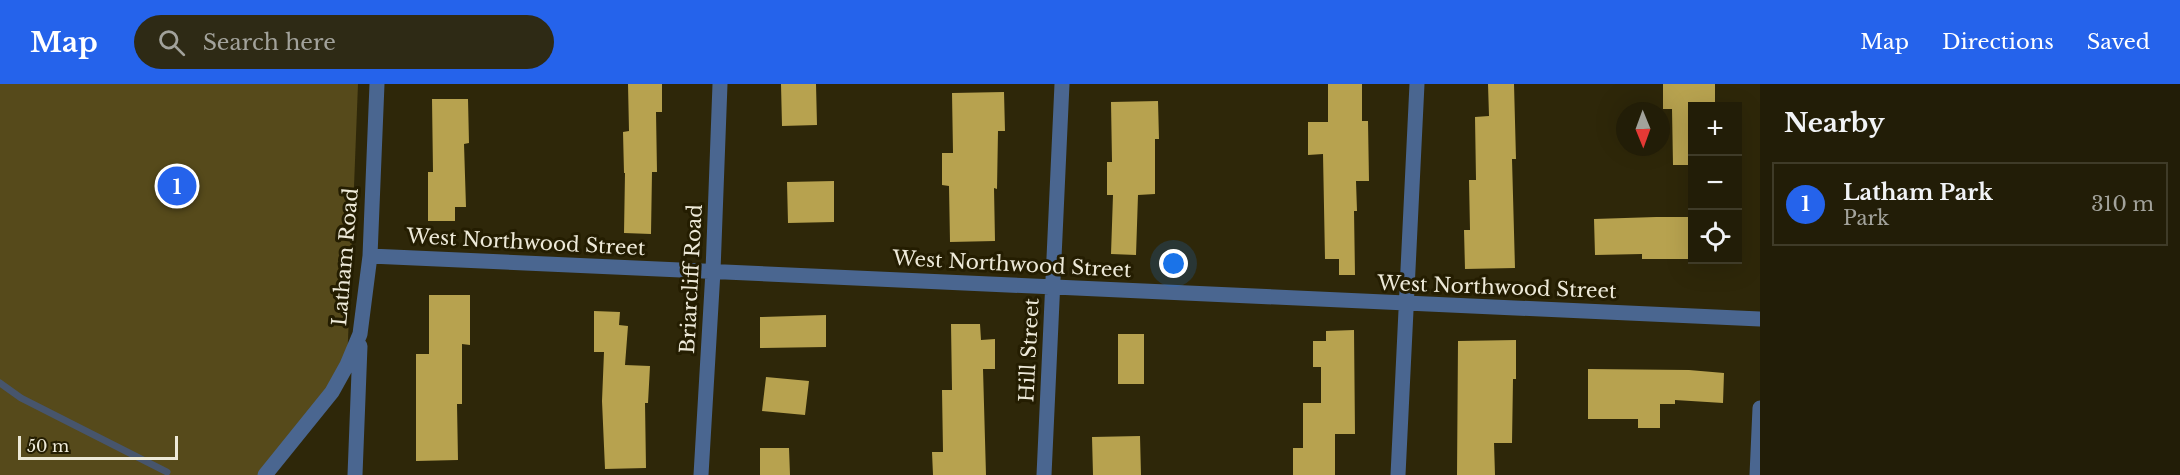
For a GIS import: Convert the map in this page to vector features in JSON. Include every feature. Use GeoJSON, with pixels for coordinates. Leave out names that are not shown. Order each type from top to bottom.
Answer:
{"type":"FeatureCollection","features":[{"type":"Feature","properties":{"kind":"street","name":"Latham Road"},"geometry":{"type":"LineString","coordinates":[[265,475],[332,392],[360,334],[370,256],[377,84]]}},
{"type":"Feature","properties":{"kind":"street","name":"Briarcliff Road"},"geometry":{"type":"LineString","coordinates":[[701,475],[713,271],[720,84]]}},
{"type":"Feature","properties":{"kind":"street","name":"Hill Street"},"geometry":{"type":"LineString","coordinates":[[1044,475],[1062,84]]}},
{"type":"Feature","properties":{"kind":"street"},"geometry":{"type":"LineString","coordinates":[[1398,475],[1417,84]]}},
{"type":"Feature","properties":{"kind":"street","name":"West Northwood Street"},"geometry":{"type":"LineString","coordinates":[[370,256],[1760,319]]}},
{"type":"Feature","properties":{"kind":"street"},"geometry":{"type":"LineString","coordinates":[[355,475],[360,334]]}},
{"type":"Feature","properties":{"kind":"street"},"geometry":{"type":"LineString","coordinates":[[1757,475],[1760,408]]}},
{"type":"Feature","properties":{"kind":"shaded area"},"geometry":{"type":"Polygon","coordinates":[[[0,84],[358,84],[347,365],[265,475],[0,475],[0,84]]]}},
{"type":"Feature","properties":{"kind":"building"},"geometry":{"type":"Polygon","coordinates":[[[628,84],[662,84],[662,112],[656,112],[657,172],[652,172],[651,234],[624,233],[623,132],[629,131],[628,84]]]}},
{"type":"Feature","properties":{"kind":"building"},"geometry":{"type":"Polygon","coordinates":[[[781,84],[816,84],[817,125],[782,126],[781,84]]]}},
{"type":"Feature","properties":{"kind":"building"},"geometry":{"type":"Polygon","coordinates":[[[1328,84],[1362,84],[1362,121],[1368,121],[1369,181],[1356,181],[1355,275],[1339,275],[1339,259],[1325,259],[1323,154],[1308,155],[1308,122],[1328,122],[1328,84]]]}},
{"type":"Feature","properties":{"kind":"building"},"geometry":{"type":"Polygon","coordinates":[[[1488,84],[1514,84],[1516,159],[1512,159],[1515,268],[1465,269],[1464,230],[1470,230],[1469,180],[1476,180],[1475,117],[1489,116],[1488,84]]]}},
{"type":"Feature","properties":{"kind":"building"},"geometry":{"type":"Polygon","coordinates":[[[1663,84],[1715,84],[1715,102],[1688,102],[1688,165],[1673,165],[1672,109],[1670,109],[1670,102],[1663,102],[1663,84]]]}},
{"type":"Feature","properties":{"kind":"building"},"geometry":{"type":"Polygon","coordinates":[[[1004,92],[1005,131],[998,131],[997,189],[994,188],[995,241],[950,242],[949,186],[942,185],[942,153],[953,153],[952,93],[1004,92]]]}},
{"type":"Feature","properties":{"kind":"building"},"geometry":{"type":"Polygon","coordinates":[[[432,99],[468,99],[469,143],[464,144],[466,207],[455,207],[455,221],[428,221],[428,172],[433,172],[432,99]]]}},
{"type":"Feature","properties":{"kind":"building"},"geometry":{"type":"Polygon","coordinates":[[[1158,101],[1159,139],[1155,139],[1155,194],[1138,195],[1136,255],[1111,254],[1113,195],[1107,195],[1107,162],[1112,162],[1111,102],[1158,101]]]}},
{"type":"Feature","properties":{"kind":"building"},"geometry":{"type":"Polygon","coordinates":[[[834,181],[834,222],[788,223],[787,182],[834,181]]]}},
{"type":"Feature","properties":{"kind":"building"},"geometry":{"type":"Polygon","coordinates":[[[1688,217],[1688,259],[1642,259],[1642,254],[1595,255],[1594,219],[1688,217]]]}},
{"type":"Feature","properties":{"kind":"building"},"geometry":{"type":"Polygon","coordinates":[[[429,295],[470,295],[470,345],[462,344],[462,404],[457,404],[458,460],[416,461],[416,354],[429,354],[429,295]]]}},
{"type":"Feature","properties":{"kind":"building"},"geometry":{"type":"Polygon","coordinates":[[[594,311],[620,312],[619,325],[628,326],[625,365],[650,366],[648,403],[645,403],[646,468],[605,469],[602,401],[604,352],[594,352],[594,311]]]}},
{"type":"Feature","properties":{"kind":"building"},"geometry":{"type":"Polygon","coordinates":[[[826,315],[826,347],[760,348],[760,317],[826,315]]]}},
{"type":"Feature","properties":{"kind":"building"},"geometry":{"type":"Polygon","coordinates":[[[951,324],[980,324],[981,340],[995,339],[995,369],[983,369],[986,475],[933,475],[932,452],[943,452],[942,390],[952,390],[951,324]]]}},
{"type":"Feature","properties":{"kind":"building"},"geometry":{"type":"Polygon","coordinates":[[[1354,330],[1355,434],[1335,434],[1335,475],[1293,475],[1293,448],[1303,448],[1303,403],[1321,403],[1321,367],[1313,367],[1313,341],[1326,341],[1326,331],[1354,330]]]}},
{"type":"Feature","properties":{"kind":"building"},"geometry":{"type":"Polygon","coordinates":[[[1118,334],[1144,334],[1144,384],[1118,384],[1118,334]]]}},
{"type":"Feature","properties":{"kind":"building"},"geometry":{"type":"Polygon","coordinates":[[[1516,340],[1512,443],[1494,443],[1495,475],[1457,475],[1458,341],[1516,340]]]}},
{"type":"Feature","properties":{"kind":"building"},"geometry":{"type":"Polygon","coordinates":[[[1588,369],[1689,370],[1724,373],[1723,403],[1675,400],[1675,404],[1660,404],[1660,428],[1638,428],[1638,419],[1588,419],[1588,369]]]}},
{"type":"Feature","properties":{"kind":"building"},"geometry":{"type":"Polygon","coordinates":[[[766,377],[809,381],[805,415],[762,411],[766,377]]]}},
{"type":"Feature","properties":{"kind":"building"},"geometry":{"type":"Polygon","coordinates":[[[1140,436],[1141,475],[1093,475],[1092,437],[1140,436]]]}},
{"type":"Feature","properties":{"kind":"building"},"geometry":{"type":"Polygon","coordinates":[[[760,448],[789,448],[790,475],[760,475],[760,448]]]}},
{"type":"Feature","properties":{"kind":"waterway"},"geometry":{"type":"LineString","coordinates":[[0,383],[21,398],[167,472]]}},
{"type":"Feature","properties":{"kind":"place","name":"Latham Park"},"geometry":{"type":"Point","coordinates":[177,186]}}]}
